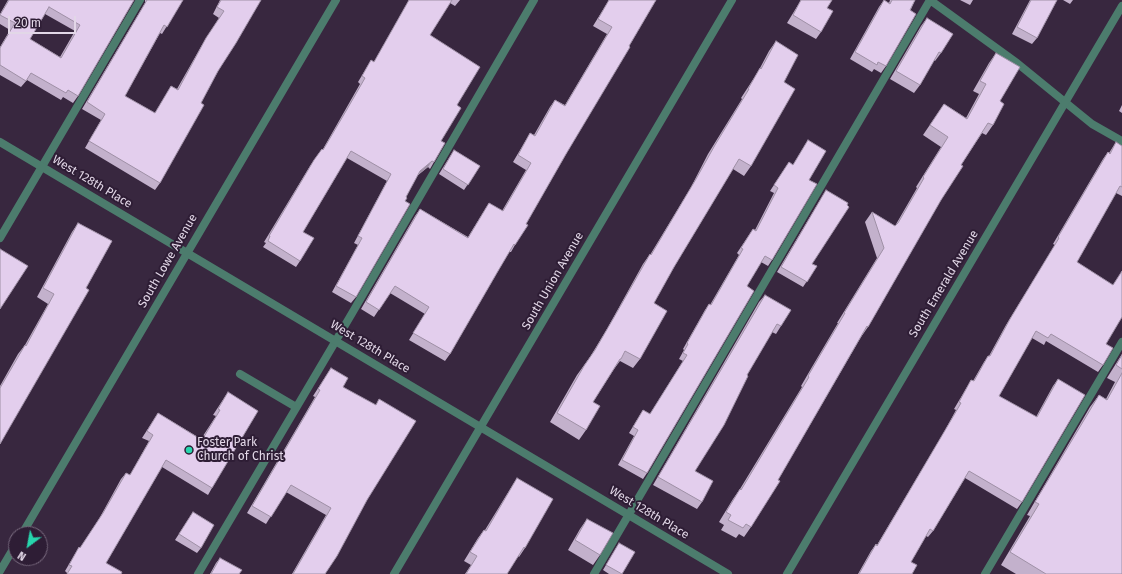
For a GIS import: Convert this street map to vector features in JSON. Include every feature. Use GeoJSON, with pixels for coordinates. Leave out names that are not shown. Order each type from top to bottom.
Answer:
{"type":"FeatureCollection","features":[{"type":"Feature","properties":{"kind":"street"},"geometry":{"type":"LineString","coordinates":[[0,238],[140,0]]}},
{"type":"Feature","properties":{"kind":"street","name":"South Lowe Avenue"},"geometry":{"type":"LineString","coordinates":[[27,526],[336,0]]}},
{"type":"Feature","properties":{"kind":"street"},"geometry":{"type":"LineString","coordinates":[[198,574],[336,341],[534,0]]}},
{"type":"Feature","properties":{"kind":"street","name":"South Union Avenue"},"geometry":{"type":"LineString","coordinates":[[394,574],[732,0]]}},
{"type":"Feature","properties":{"kind":"street"},"geometry":{"type":"LineString","coordinates":[[594,574],[930,0],[1017,63],[1092,124],[1122,142]]}},
{"type":"Feature","properties":{"kind":"street","name":"South Emerald Avenue"},"geometry":{"type":"LineString","coordinates":[[787,574],[1122,6]]}},
{"type":"Feature","properties":{"kind":"street","name":"West 128th Place"},"geometry":{"type":"LineString","coordinates":[[0,142],[728,574]]}},
{"type":"Feature","properties":{"kind":"street"},"geometry":{"type":"LineString","coordinates":[[985,574],[1122,342]]}},
{"type":"Feature","properties":{"kind":"street"},"geometry":{"type":"LineString","coordinates":[[240,374],[296,407]]}},
{"type":"Feature","properties":{"kind":"street"},"geometry":{"type":"LineString","coordinates":[[0,571],[8,558]]}},
{"type":"Feature","properties":{"kind":"building"},"geometry":{"type":"Polygon","coordinates":[[[9,0],[134,0],[78,96],[68,90],[66,93],[31,73],[26,81],[0,65],[0,48],[15,23],[0,15],[9,0]],[[49,7],[30,39],[61,58],[80,25],[49,7]]]}},
{"type":"Feature","properties":{"kind":"building"},"geometry":{"type":"Polygon","coordinates":[[[147,0],[183,0],[167,27],[164,25],[125,96],[155,113],[171,86],[178,90],[206,38],[224,11],[217,7],[221,0],[261,0],[218,71],[201,103],[204,105],[160,183],[89,141],[105,114],[87,102],[147,0]]]}},
{"type":"Feature","properties":{"kind":"building"},"geometry":{"type":"Polygon","coordinates":[[[409,0],[452,0],[430,35],[480,67],[457,105],[461,108],[441,141],[445,143],[434,162],[432,161],[420,171],[406,197],[407,198],[405,201],[410,204],[356,297],[336,286],[362,238],[358,236],[391,174],[351,151],[303,232],[314,238],[300,261],[268,241],[269,236],[314,160],[322,149],[323,150],[365,78],[362,76],[371,60],[374,62],[409,0]]]}},
{"type":"Feature","properties":{"kind":"building"},"geometry":{"type":"Polygon","coordinates":[[[609,0],[656,0],[526,224],[528,225],[515,245],[514,244],[450,354],[413,333],[429,307],[395,286],[379,310],[366,302],[420,209],[468,238],[489,203],[503,211],[531,163],[518,155],[530,133],[535,136],[555,100],[565,106],[612,27],[598,19],[609,0]]]}},
{"type":"Feature","properties":{"kind":"building"},"geometry":{"type":"Polygon","coordinates":[[[801,0],[832,0],[827,8],[833,11],[821,32],[793,15],[801,0]]]}},
{"type":"Feature","properties":{"kind":"building"},"geometry":{"type":"Polygon","coordinates":[[[884,0],[890,4],[892,0],[915,0],[910,10],[916,14],[886,66],[878,62],[877,65],[855,52],[884,0]]]}},
{"type":"Feature","properties":{"kind":"building"},"geometry":{"type":"Polygon","coordinates":[[[1031,0],[1057,0],[1037,38],[1017,27],[1031,0]]]}},
{"type":"Feature","properties":{"kind":"building"},"geometry":{"type":"Polygon","coordinates":[[[927,18],[953,34],[941,53],[939,52],[920,85],[896,71],[927,18]]]}},
{"type":"Feature","properties":{"kind":"building"},"geometry":{"type":"Polygon","coordinates":[[[776,41],[798,55],[784,82],[795,89],[751,166],[739,159],[654,303],[667,311],[640,359],[625,351],[593,402],[600,406],[586,430],[557,413],[760,68],[761,69],[776,41]]]}},
{"type":"Feature","properties":{"kind":"building"},"geometry":{"type":"Polygon","coordinates":[[[996,53],[1020,67],[1000,101],[1004,104],[993,125],[988,123],[961,165],[963,166],[941,200],[868,327],[867,326],[778,480],[780,481],[751,527],[746,524],[743,528],[728,520],[731,515],[726,512],[740,489],[741,490],[809,377],[808,376],[844,313],[884,248],[872,212],[895,226],[898,223],[924,178],[923,177],[948,137],[930,125],[944,104],[967,119],[986,84],[980,81],[996,53]]]}},
{"type":"Feature","properties":{"kind":"building"},"geometry":{"type":"Polygon","coordinates":[[[808,140],[826,151],[809,180],[817,184],[772,260],[765,256],[747,286],[754,291],[647,473],[622,460],[638,430],[633,427],[643,410],[650,414],[687,355],[683,353],[688,344],[687,343],[743,249],[741,248],[753,229],[756,231],[778,188],[774,185],[789,162],[793,165],[808,140]]]}},
{"type":"Feature","properties":{"kind":"building"},"geometry":{"type":"Polygon","coordinates":[[[1116,142],[1122,146],[1122,187],[1120,186],[1077,262],[1113,285],[1122,271],[1122,317],[1106,344],[1113,348],[1103,365],[1051,334],[1048,338],[1036,331],[999,396],[1037,417],[1058,379],[1085,395],[1022,502],[969,471],[933,531],[930,529],[911,562],[917,565],[912,574],[859,574],[961,403],[959,402],[971,380],[974,381],[988,356],[990,356],[1010,319],[1059,238],[1058,237],[1108,152],[1110,154],[1116,142]]]}},
{"type":"Feature","properties":{"kind":"building"},"geometry":{"type":"Polygon","coordinates":[[[454,150],[480,166],[468,185],[443,169],[454,150]]]}},
{"type":"Feature","properties":{"kind":"building"},"geometry":{"type":"Polygon","coordinates":[[[826,190],[848,203],[847,205],[849,207],[812,264],[817,266],[807,282],[781,267],[826,190]]]}},
{"type":"Feature","properties":{"kind":"building"},"geometry":{"type":"Polygon","coordinates":[[[78,223],[112,241],[86,288],[89,290],[0,444],[0,388],[25,345],[26,346],[54,294],[43,288],[78,223]]]}},
{"type":"Feature","properties":{"kind":"building"},"geometry":{"type":"Polygon","coordinates":[[[0,249],[28,266],[0,309],[0,249]]]}},
{"type":"Feature","properties":{"kind":"building"},"geometry":{"type":"Polygon","coordinates":[[[765,295],[791,310],[781,326],[777,324],[747,375],[748,376],[724,425],[695,471],[713,481],[702,502],[658,477],[765,295]]]}},
{"type":"Feature","properties":{"kind":"building"},"geometry":{"type":"Polygon","coordinates":[[[1122,355],[1122,369],[1116,365],[1122,355]]]}},
{"type":"Feature","properties":{"kind":"building"},"geometry":{"type":"Polygon","coordinates":[[[331,368],[348,378],[343,387],[376,405],[379,399],[416,421],[367,500],[337,556],[325,574],[293,574],[331,508],[291,485],[271,517],[252,506],[320,390],[318,389],[331,368]]]}},
{"type":"Feature","properties":{"kind":"building"},"geometry":{"type":"Polygon","coordinates":[[[1122,373],[1122,574],[1046,574],[1010,552],[1039,504],[1035,502],[1099,395],[1107,400],[1122,373]]]}},
{"type":"Feature","properties":{"kind":"building"},"geometry":{"type":"Polygon","coordinates":[[[228,392],[258,411],[212,488],[166,460],[106,563],[122,572],[121,574],[67,574],[72,566],[69,565],[79,547],[80,548],[103,513],[126,473],[130,475],[153,435],[147,431],[158,413],[202,440],[220,410],[218,409],[228,392]]]}},
{"type":"Feature","properties":{"kind":"building"},"geometry":{"type":"Polygon","coordinates":[[[517,478],[553,499],[525,548],[524,547],[507,574],[466,574],[477,556],[470,552],[484,530],[486,531],[517,478]]]}},
{"type":"Feature","properties":{"kind":"building"},"geometry":{"type":"Polygon","coordinates":[[[193,512],[214,525],[201,548],[179,534],[193,512]]]}},
{"type":"Feature","properties":{"kind":"building"},"geometry":{"type":"Polygon","coordinates":[[[587,519],[613,533],[600,555],[575,540],[587,519]]]}},
{"type":"Feature","properties":{"kind":"building"},"geometry":{"type":"Polygon","coordinates":[[[619,543],[635,552],[622,574],[606,565],[619,543]]]}},
{"type":"Feature","properties":{"kind":"building"},"geometry":{"type":"Polygon","coordinates":[[[220,558],[242,570],[239,574],[211,574],[220,558]]]}},
{"type":"Feature","properties":{"kind":"place","name":"Foster Park Church of Christ"},"geometry":{"type":"Point","coordinates":[189,450]}}]}
